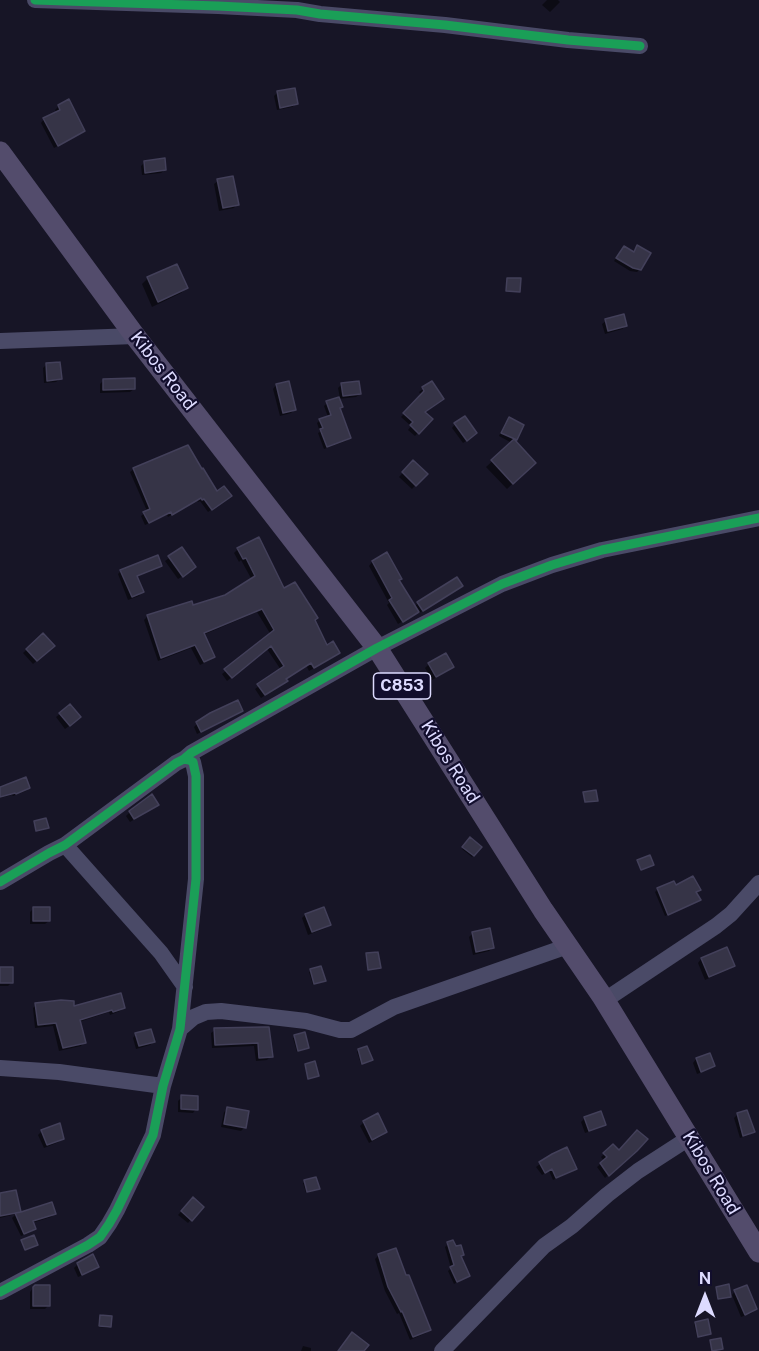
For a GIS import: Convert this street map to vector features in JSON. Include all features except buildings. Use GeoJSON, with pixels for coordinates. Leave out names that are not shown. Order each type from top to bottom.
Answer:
{"type":"FeatureCollection","features":[{"type":"Feature","properties":{"kind":"main road","name":"Kibos Road"},"geometry":{"type":"LineString","coordinates":[[0,152],[135,336],[377,648],[537,899],[605,1000],[759,1252]]}},
{"type":"Feature","properties":{"kind":"street"},"geometry":{"type":"LineString","coordinates":[[35,0],[297,10],[640,46]]}},
{"type":"Feature","properties":{"kind":"street"},"geometry":{"type":"LineString","coordinates":[[0,341],[135,336]]}},
{"type":"Feature","properties":{"kind":"street"},"geometry":{"type":"LineString","coordinates":[[0,882],[65,845],[191,753],[377,648],[502,584],[552,565],[602,550],[759,518]]}},
{"type":"Feature","properties":{"kind":"street"},"geometry":{"type":"LineString","coordinates":[[0,1292],[100,1237],[117,1210],[150,1144],[163,1086],[180,1029],[196,879],[196,776],[193,762],[184,759]]}},
{"type":"Feature","properties":{"kind":"street"},"geometry":{"type":"LineString","coordinates":[[65,845],[160,953],[185,987]]}},
{"type":"Feature","properties":{"kind":"street"},"geometry":{"type":"LineString","coordinates":[[605,1000],[716,926],[731,914],[759,883]]}},
{"type":"Feature","properties":{"kind":"street"},"geometry":{"type":"LineString","coordinates":[[180,1029],[194,1017],[206,1012],[221,1011],[306,1021],[340,1030],[351,1030],[394,1007],[568,946]]}},
{"type":"Feature","properties":{"kind":"street"},"geometry":{"type":"LineString","coordinates":[[0,1068],[59,1072],[163,1086]]}},
{"type":"Feature","properties":{"kind":"street"},"geometry":{"type":"LineString","coordinates":[[442,1351],[544,1246],[573,1226],[638,1171],[689,1138]]}},
{"type":"Feature","properties":{"kind":"cycle path"},"geometry":{"type":"LineString","coordinates":[[35,0],[297,10],[640,46]]}},
{"type":"Feature","properties":{"kind":"cycle path"},"geometry":{"type":"LineString","coordinates":[[184,759],[377,648],[502,584],[552,565],[602,550],[759,518]]}},
{"type":"Feature","properties":{"kind":"cycle path"},"geometry":{"type":"LineString","coordinates":[[0,882],[65,845],[176,763],[184,759],[193,762],[196,776],[196,879],[180,1029],[163,1086],[153,1135],[117,1210],[100,1237],[0,1292]]}}]}
